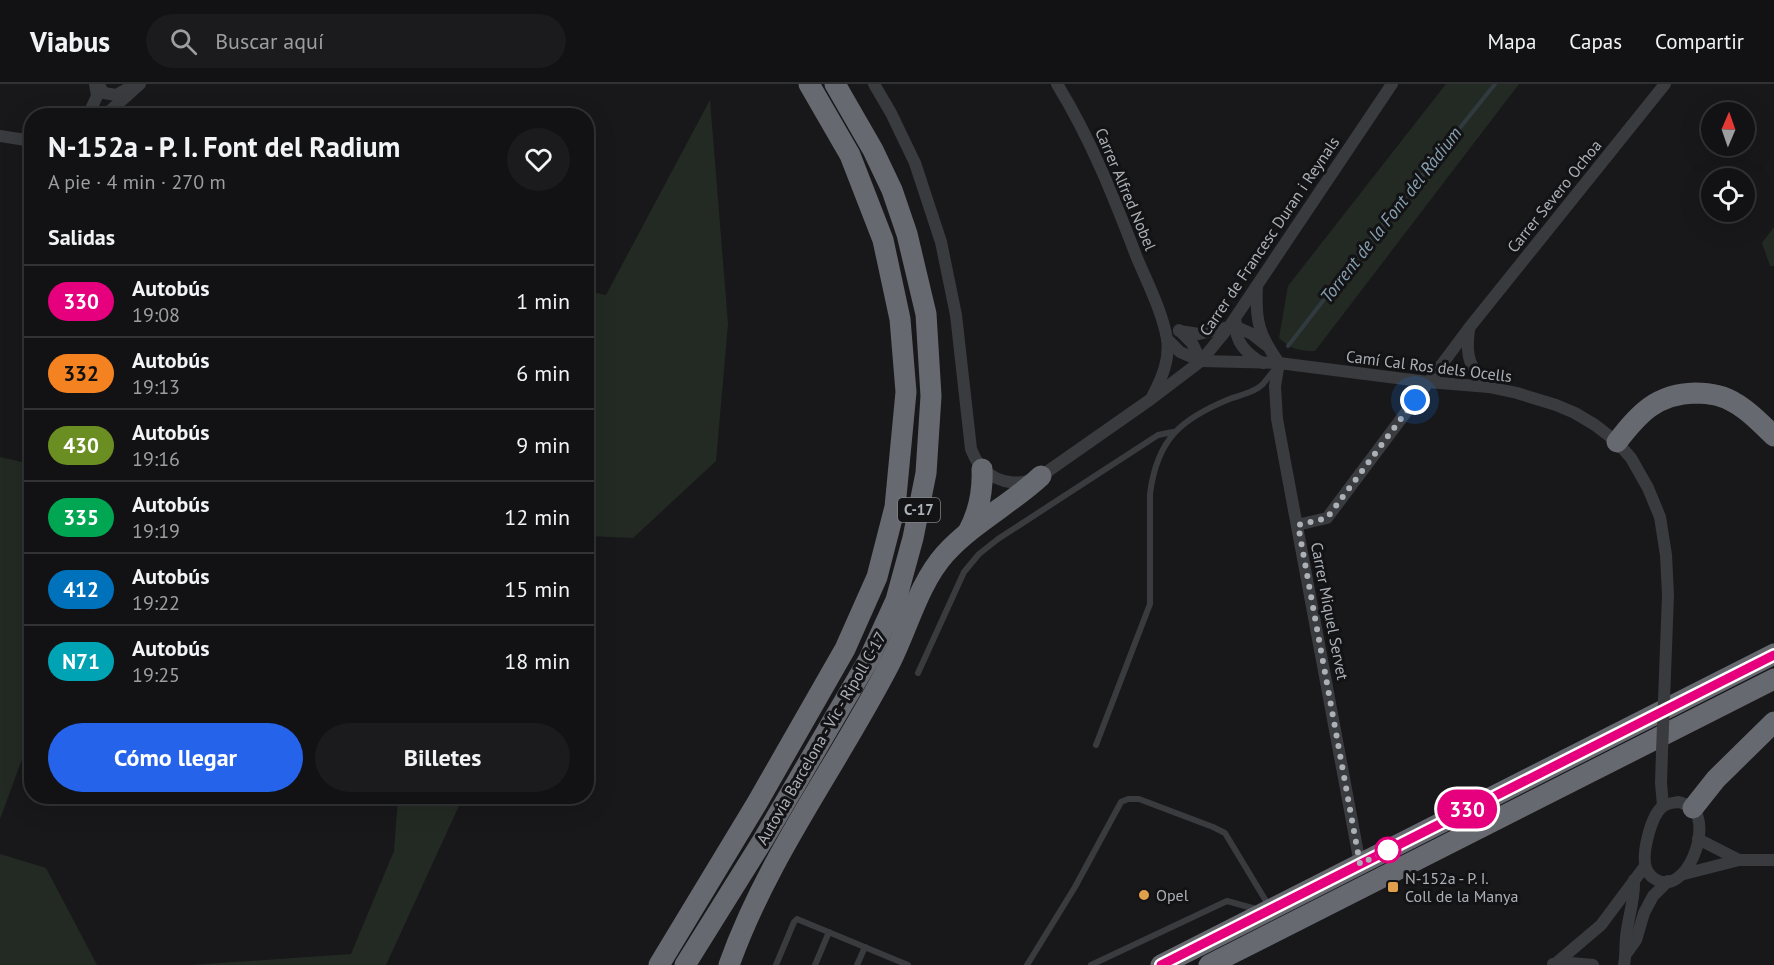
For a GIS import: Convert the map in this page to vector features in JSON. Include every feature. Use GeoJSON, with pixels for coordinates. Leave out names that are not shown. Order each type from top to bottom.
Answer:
{"type":"FeatureCollection","features":[{"type":"Feature","properties":{"kind":"highway","name":"Autovia Barcelona - Vic - Ripoll C-17"},"geometry":{"type":"LineString","coordinates":[[659,965],[757,803],[845,649],[877,577],[895,507],[906,392],[900,318],[883,240],[850,155],[809,84]]}},
{"type":"Feature","properties":{"kind":"highway","name":"Autovia Barcelona - Vic - Ripoll C-17"},"geometry":{"type":"LineString","coordinates":[[686,965],[764,840],[881,636],[896,600],[913,538],[926,473],[931,396],[926,314],[907,234],[892,190],[873,150],[835,84]]}},
{"type":"Feature","properties":{"kind":"highway"},"geometry":{"type":"LineString","coordinates":[[1617,442],[1641,413],[1662,399],[1683,393],[1706,393],[1724,397],[1736,403],[1774,436]]}},
{"type":"Feature","properties":{"kind":"highway"},"geometry":{"type":"LineString","coordinates":[[968,533],[975,520],[981,498],[982,469]]}},
{"type":"Feature","properties":{"kind":"highway"},"geometry":{"type":"LineString","coordinates":[[729,965],[753,906],[795,827],[889,666],[922,589],[944,555],[968,533],[1023,493],[1041,476]]}},
{"type":"Feature","properties":{"kind":"highway"},"geometry":{"type":"LineString","coordinates":[[1161,965],[1774,654]]}},
{"type":"Feature","properties":{"kind":"highway"},"geometry":{"type":"LineString","coordinates":[[1209,965],[1774,679]]}},
{"type":"Feature","properties":{"kind":"highway"},"geometry":{"type":"LineString","coordinates":[[1693,808],[1716,779],[1774,722]]}},
{"type":"Feature","properties":{"kind":"highway"},"geometry":{"type":"LineString","coordinates":[[699,965],[714,937],[722,907]]}},
{"type":"Feature","properties":{"kind":"street"},"geometry":{"type":"LineString","coordinates":[[96,84],[104,93],[116,95],[138,84]]}},
{"type":"Feature","properties":{"kind":"street"},"geometry":{"type":"LineString","coordinates":[[92,108],[97,96],[96,84]]}},
{"type":"Feature","properties":{"kind":"street"},"geometry":{"type":"LineString","coordinates":[[113,108],[138,84]]}},
{"type":"Feature","properties":{"kind":"street"},"geometry":{"type":"LineString","coordinates":[[874,84],[915,163],[941,242],[956,315],[972,449],[977,461],[990,475],[1010,483],[1029,482],[1041,476]]}},
{"type":"Feature","properties":{"kind":"street","name":"Carrer Alfred Nobel"},"geometry":{"type":"LineString","coordinates":[[1057,84],[1082,127],[1097,160],[1159,311],[1167,339],[1167,357],[1161,380],[1151,399]]}},
{"type":"Feature","properties":{"kind":"street","name":"Carrer de Francesc Duran i Reynals"},"geometry":{"type":"LineString","coordinates":[[1041,476],[1201,361],[1234,324],[1257,284],[1392,84]]}},
{"type":"Feature","properties":{"kind":"street","name":"Carrer Severo Ochoa"},"geometry":{"type":"LineString","coordinates":[[1298,525],[1327,518],[1469,328],[1665,84]]}},
{"type":"Feature","properties":{"kind":"street"},"geometry":{"type":"LineString","coordinates":[[0,136],[24,140]]}},
{"type":"Feature","properties":{"kind":"street"},"geometry":{"type":"LineString","coordinates":[[1257,284],[1257,318],[1266,345]]}},
{"type":"Feature","properties":{"kind":"street","name":"Carrer Alfred Nobel"},"geometry":{"type":"LineString","coordinates":[[1159,311],[1191,343],[1201,361]]}},
{"type":"Feature","properties":{"kind":"street"},"geometry":{"type":"LineString","coordinates":[[1234,324],[1240,344],[1254,358],[1264,363]]}},
{"type":"Feature","properties":{"kind":"street"},"geometry":{"type":"LineString","coordinates":[[1179,331],[1199,334],[1234,324],[1252,333],[1266,345],[1279,363]]}},
{"type":"Feature","properties":{"kind":"street"},"geometry":{"type":"LineString","coordinates":[[1469,328],[1466,348],[1468,357],[1476,374],[1489,387]]}},
{"type":"Feature","properties":{"kind":"street"},"geometry":{"type":"LineString","coordinates":[[1167,339],[1180,352],[1201,361]]}},
{"type":"Feature","properties":{"kind":"street","name":"Camí Cal Ros dels Ocells"},"geometry":{"type":"LineString","coordinates":[[1201,361],[1279,363],[1428,382],[1489,387],[1517,393],[1575,413],[1617,442],[1640,473],[1660,517],[1666,555],[1668,595],[1662,752],[1663,806]]}},
{"type":"Feature","properties":{"kind":"street","name":"Carrer Miquel Servet"},"geometry":{"type":"LineString","coordinates":[[1279,363],[1275,402],[1360,864]]}},
{"type":"Feature","properties":{"kind":"street"},"geometry":{"type":"LineString","coordinates":[[1670,802],[1687,804],[1693,808],[1700,826],[1690,865],[1677,879],[1658,881],[1646,867],[1646,846],[1654,816],[1670,802]]}},
{"type":"Feature","properties":{"kind":"street"},"geometry":{"type":"LineString","coordinates":[[1698,839],[1739,860]]}},
{"type":"Feature","properties":{"kind":"street"},"geometry":{"type":"LineString","coordinates":[[1684,874],[1739,860],[1774,860]]}},
{"type":"Feature","properties":{"kind":"street"},"geometry":{"type":"LineString","coordinates":[[1553,964],[1601,925],[1624,897],[1634,879],[1646,867]]}},
{"type":"Feature","properties":{"kind":"street"},"geometry":{"type":"LineString","coordinates":[[1625,960],[1626,938],[1635,895],[1634,879]]}},
{"type":"Feature","properties":{"kind":"street"},"geometry":{"type":"LineString","coordinates":[[1625,960],[1636,940],[1644,914],[1653,896],[1668,881]]}},
{"type":"Feature","properties":{"kind":"street"},"geometry":{"type":"LineString","coordinates":[[1553,964],[1593,965]]}},
{"type":"Feature","properties":{"kind":"lane"},"geometry":{"type":"LineString","coordinates":[[1096,745],[1150,604],[1150,494],[1152,477],[1166,442],[1173,432],[1198,415],[1258,388],[1279,363]]}},
{"type":"Feature","properties":{"kind":"lane"},"geometry":{"type":"LineString","coordinates":[[918,673],[964,572],[979,554],[998,539],[1158,435],[1173,432]]}},
{"type":"Feature","properties":{"kind":"lane"},"geometry":{"type":"LineString","coordinates":[[1027,965],[1075,887],[1121,802],[1128,799],[1139,799],[1225,833],[1268,911]]}},
{"type":"Feature","properties":{"kind":"lane"},"geometry":{"type":"LineString","coordinates":[[1091,965],[1227,901],[1268,911]]}},
{"type":"Feature","properties":{"kind":"lane"},"geometry":{"type":"LineString","coordinates":[[776,965],[794,922],[798,919],[907,965]]}},
{"type":"Feature","properties":{"kind":"lane"},"geometry":{"type":"LineString","coordinates":[[815,965],[830,933]]}},
{"type":"Feature","properties":{"kind":"lane"},"geometry":{"type":"LineString","coordinates":[[857,965],[865,947]]}},
{"type":"Feature","properties":{"kind":"shaded area"},"geometry":{"type":"Polygon","coordinates":[[[1446,84],[1519,84],[1315,351],[1300,350],[1287,345],[1279,338],[1288,286],[1446,84]]]}},
{"type":"Feature","properties":{"kind":"shaded area"},"geometry":{"type":"Polygon","coordinates":[[[710,100],[728,324],[716,461],[633,538],[594,536],[594,292],[606,295],[710,100]]]}},
{"type":"Feature","properties":{"kind":"shaded area"},"geometry":{"type":"Polygon","coordinates":[[[1774,227],[1774,266],[1770,266],[1762,243],[1774,227]]]}},
{"type":"Feature","properties":{"kind":"shaded area"},"geometry":{"type":"Polygon","coordinates":[[[0,457],[24,462],[24,754],[0,819],[0,457]]]}},
{"type":"Feature","properties":{"kind":"shaded area"},"geometry":{"type":"Polygon","coordinates":[[[397,804],[460,804],[386,965],[190,965],[351,954],[394,851],[397,804]]]}},
{"type":"Feature","properties":{"kind":"shaded area"},"geometry":{"type":"Polygon","coordinates":[[[0,854],[46,868],[97,965],[0,965],[0,854]]]}},
{"type":"Feature","properties":{"kind":"waterway","name":"Torrent de la Font del Ràdium"},"geometry":{"type":"LineString","coordinates":[[1288,346],[1495,84]]}},
{"type":"Feature","properties":{"kind":"bus line","name":"330"},"geometry":{"type":"LineString","coordinates":[[1161,965],[1774,655]]}},
{"type":"Feature","properties":{"kind":"place","name":"N-152a - P. I. Coll de la Manya"},"geometry":{"type":"Point","coordinates":[1393,887]}},
{"type":"Feature","properties":{"kind":"place","name":"Opel"},"geometry":{"type":"Point","coordinates":[1144,895]}},
{"type":"Feature","properties":{"kind":"route"},"geometry":{"type":"LineString","coordinates":[[1388,850],[1360,864],[1298,525],[1327,518],[1415,400]]}}]}
